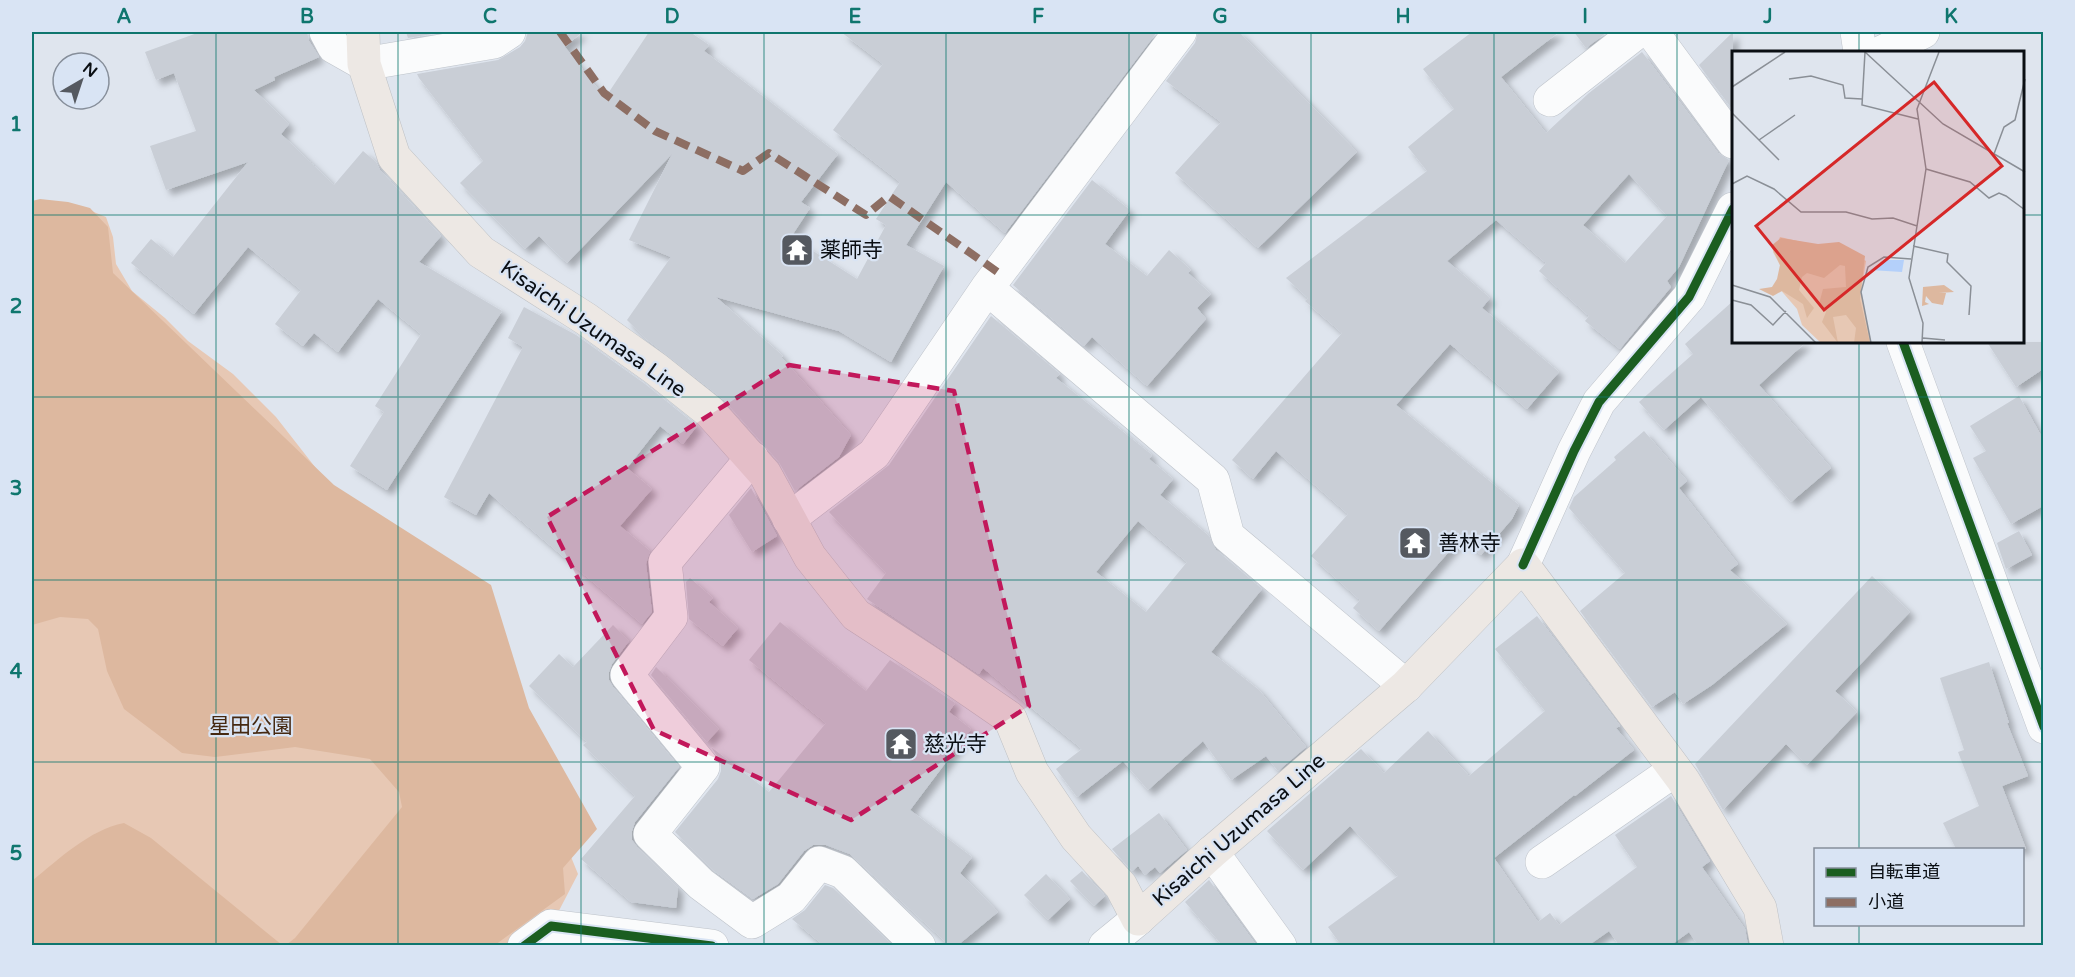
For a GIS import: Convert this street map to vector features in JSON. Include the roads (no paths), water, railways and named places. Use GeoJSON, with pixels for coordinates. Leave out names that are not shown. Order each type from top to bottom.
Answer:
{"type":"FeatureCollection","features":[{"type":"Feature","properties":{"kind":"main road","name":"Kisaichi Uzumasa Line"},"geometry":{"type":"LineString","coordinates":[[363,32],[364,64],[394,157],[481,252],[586,319],[656,369],[710,412],[765,474],[810,557],[856,615],[1010,718],[1032,772],[1076,837],[1121,886],[1138,919],[1212,852],[1406,686],[1523,564]]}},
{"type":"Feature","properties":{"kind":"main road"},"geometry":{"type":"LineString","coordinates":[[1523,564],[1675,770],[1760,908],[1767,945]]}},
{"type":"Feature","properties":{"kind":"street"},"geometry":{"type":"LineString","coordinates":[[326,32],[334,47],[364,64],[494,42],[509,32]]}},
{"type":"Feature","properties":{"kind":"street"},"geometry":{"type":"LineString","coordinates":[[789,519],[874,454],[987,288],[1180,32]]}},
{"type":"Feature","properties":{"kind":"street"},"geometry":{"type":"LineString","coordinates":[[1550,100],[1637,32]]}},
{"type":"Feature","properties":{"kind":"street"},"geometry":{"type":"LineString","coordinates":[[1652,32],[1732,141]]}},
{"type":"Feature","properties":{"kind":"street"},"geometry":{"type":"LineString","coordinates":[[1857,32],[1860,51]]}},
{"type":"Feature","properties":{"kind":"street"},"geometry":{"type":"LineString","coordinates":[[1884,51],[1923,32]]}},
{"type":"Feature","properties":{"kind":"street"},"geometry":{"type":"LineString","coordinates":[[1523,564],[1574,451],[1599,402],[1689,297],[1732,211]]}},
{"type":"Feature","properties":{"kind":"street"},"geometry":{"type":"LineString","coordinates":[[987,288],[1213,480],[1228,536],[1406,686]]}},
{"type":"Feature","properties":{"kind":"street"},"geometry":{"type":"LineString","coordinates":[[1904,344],[2043,727]]}},
{"type":"Feature","properties":{"kind":"street"},"geometry":{"type":"LineString","coordinates":[[752,458],[665,562],[671,617],[627,675],[702,766],[650,834],[701,884],[752,922],[791,898],[819,863],[843,872],[919,945]]}},
{"type":"Feature","properties":{"kind":"street"},"geometry":{"type":"LineString","coordinates":[[1542,862],[1675,770]]}},
{"type":"Feature","properties":{"kind":"street"},"geometry":{"type":"LineString","coordinates":[[1212,852],[1280,945]]}},
{"type":"Feature","properties":{"kind":"street"},"geometry":{"type":"LineString","coordinates":[[1105,945],[1138,919]]}},
{"type":"Feature","properties":{"kind":"street"},"geometry":{"type":"LineString","coordinates":[[524,945],[551,926],[712,945]]}},
{"type":"Feature","properties":{"kind":"place","name":"薬師寺"},"geometry":{"type":"Point","coordinates":[797,250]}},
{"type":"Feature","properties":{"kind":"place","name":"善林寺"},"geometry":{"type":"Point","coordinates":[1415,543]}},
{"type":"Feature","properties":{"kind":"place","name":"慈光寺"},"geometry":{"type":"Point","coordinates":[901,744]}},
{"type":"Feature","properties":{"kind":"park label","name":"星田公園"},"geometry":{"type":"Point","coordinates":[251,726]}}]}
